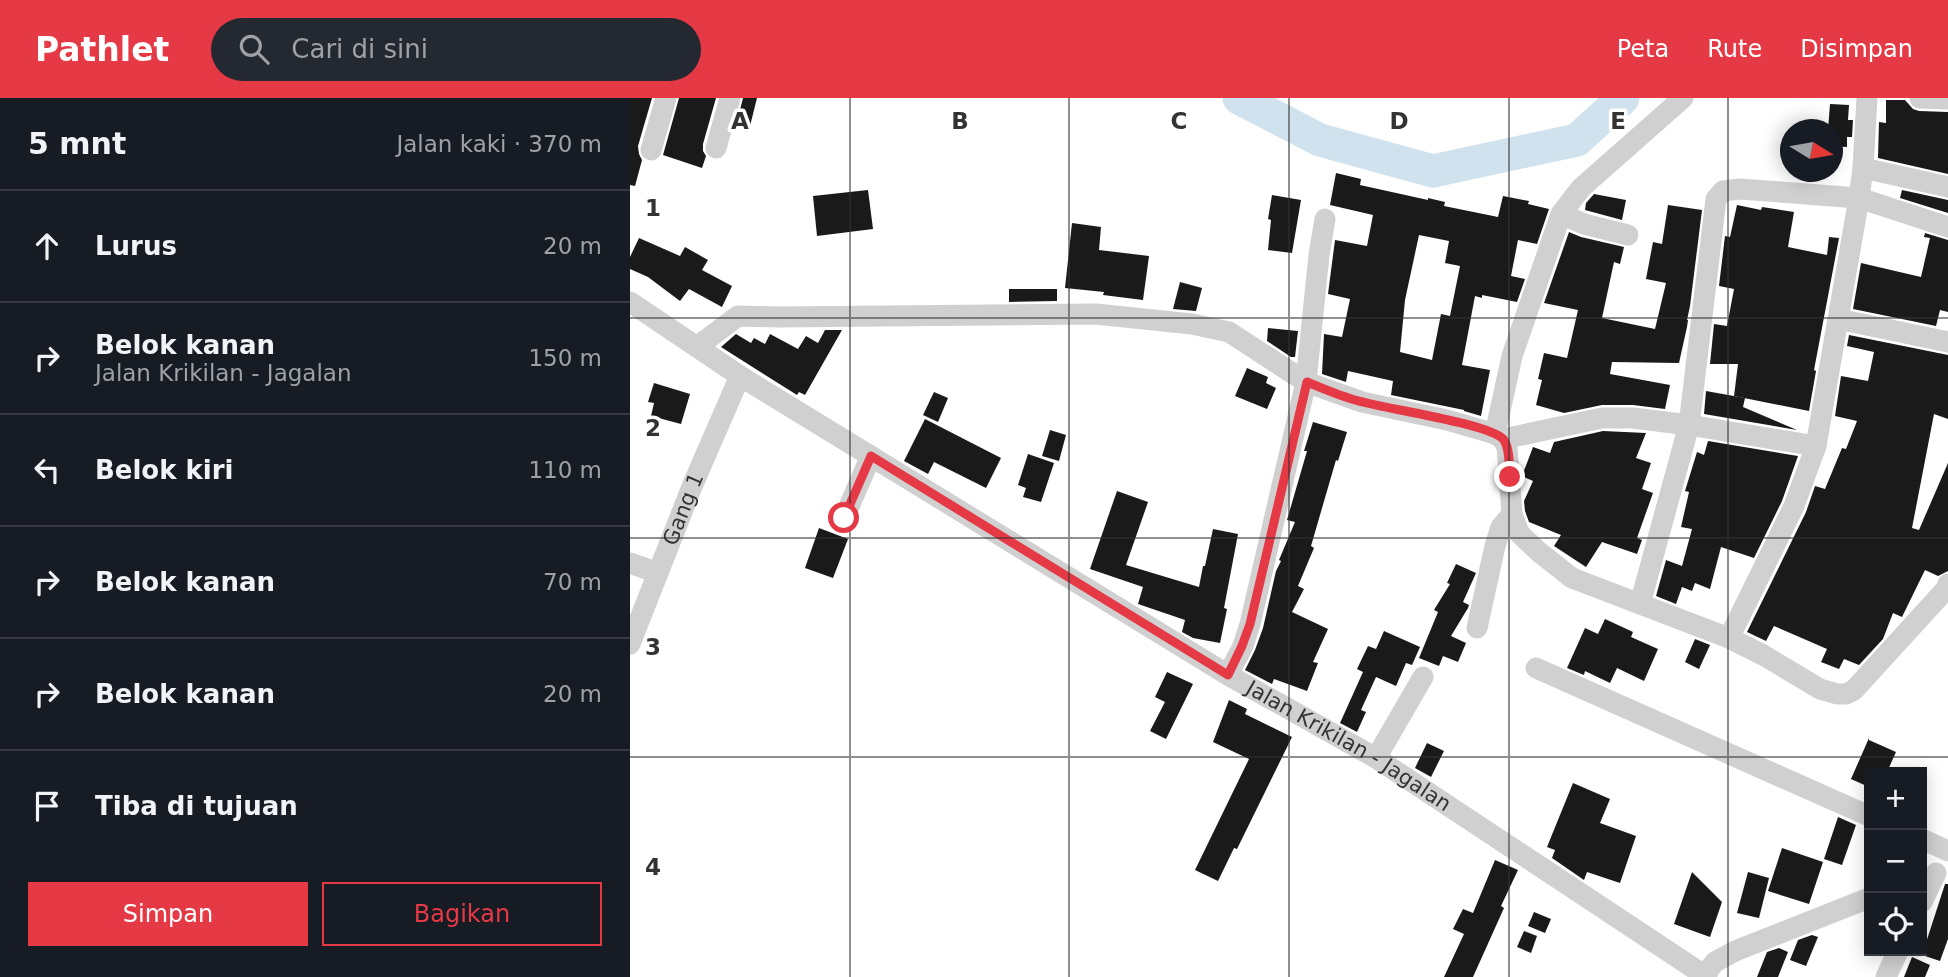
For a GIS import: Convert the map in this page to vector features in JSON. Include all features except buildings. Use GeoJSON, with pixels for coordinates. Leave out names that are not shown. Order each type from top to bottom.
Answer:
{"type":"FeatureCollection","features":[{"type":"Feature","properties":{"kind":"street"},"geometry":{"type":"LineString","coordinates":[[651,150],[666,98]]}},
{"type":"Feature","properties":{"kind":"street"},"geometry":{"type":"LineString","coordinates":[[716,148],[730,98]]}},
{"type":"Feature","properties":{"kind":"street"},"geometry":{"type":"LineString","coordinates":[[1683,98],[1581,188],[1561,214],[1512,356],[1499,436],[1507,447],[1512,514],[1519,533],[1572,578],[1729,638],[1820,689],[1837,694],[1854,690],[1947,588]]}},
{"type":"Feature","properties":{"kind":"street"},"geometry":{"type":"LineString","coordinates":[[1729,638],[1794,506],[1815,446],[1859,198],[1867,98]]}},
{"type":"Feature","properties":{"kind":"street"},"geometry":{"type":"LineString","coordinates":[[1920,98],[1948,99]]}},
{"type":"Feature","properties":{"kind":"street"},"geometry":{"type":"LineString","coordinates":[[1863,168],[1948,187]]}},
{"type":"Feature","properties":{"kind":"street"},"geometry":{"type":"LineString","coordinates":[[1640,604],[1689,425],[1716,200],[1723,191],[1741,189],[1859,198],[1948,227]]}},
{"type":"Feature","properties":{"kind":"street"},"geometry":{"type":"LineString","coordinates":[[1561,214],[1584,224],[1628,235]]}},
{"type":"Feature","properties":{"kind":"street"},"geometry":{"type":"LineString","coordinates":[[1228,675],[1250,624],[1307,382],[1325,219]]}},
{"type":"Feature","properties":{"kind":"street","name":"Jalan Krikilan - Jagalan"},"geometry":{"type":"LineString","coordinates":[[630,302],[740,376],[1228,675],[1376,758],[1704,976]]}},
{"type":"Feature","properties":{"kind":"street"},"geometry":{"type":"LineString","coordinates":[[698,346],[727,322],[737,316],[748,315],[790,317],[1096,314],[1192,324],[1229,332],[1307,382],[1362,402],[1447,420],[1499,436],[1602,418],[1633,418],[1815,446]]}},
{"type":"Feature","properties":{"kind":"street"},"geometry":{"type":"LineString","coordinates":[[1838,319],[1948,342]]}},
{"type":"Feature","properties":{"kind":"street","name":"Gang 1"},"geometry":{"type":"LineString","coordinates":[[630,644],[693,484],[740,376]]}},
{"type":"Feature","properties":{"kind":"street"},"geometry":{"type":"LineString","coordinates":[[844,518],[871,456]]}},
{"type":"Feature","properties":{"kind":"street"},"geometry":{"type":"LineString","coordinates":[[1477,628],[1501,527],[1512,514]]}},
{"type":"Feature","properties":{"kind":"street"},"geometry":{"type":"LineString","coordinates":[[630,563],[658,573]]}},
{"type":"Feature","properties":{"kind":"street"},"geometry":{"type":"LineString","coordinates":[[1536,668],[1864,814]]}},
{"type":"Feature","properties":{"kind":"street"},"geometry":{"type":"LineString","coordinates":[[1376,758],[1423,677]]}},
{"type":"Feature","properties":{"kind":"street"},"geometry":{"type":"LineString","coordinates":[[1927,841],[1948,851]]}},
{"type":"Feature","properties":{"kind":"street"},"geometry":{"type":"LineString","coordinates":[[1926,893],[1935,872]]}},
{"type":"Feature","properties":{"kind":"street"},"geometry":{"type":"LineString","coordinates":[[1704,976],[1715,962],[1735,951],[1864,900]]}},
{"type":"Feature","properties":{"kind":"street"},"geometry":{"type":"LineString","coordinates":[[1886,977],[1896,956]]}},
{"type":"Feature","properties":{"kind":"waterway"},"geometry":{"type":"LineString","coordinates":[[1239,98],[1320,140],[1433,171],[1577,140],[1623,98]]}},
{"type":"Feature","properties":{"kind":"route"},"geometry":{"type":"LineString","coordinates":[[844,518],[871,456],[1228,675],[1250,624],[1307,382],[1362,402],[1447,420],[1495,434],[1503,439],[1507,447],[1510,477]]}}]}
